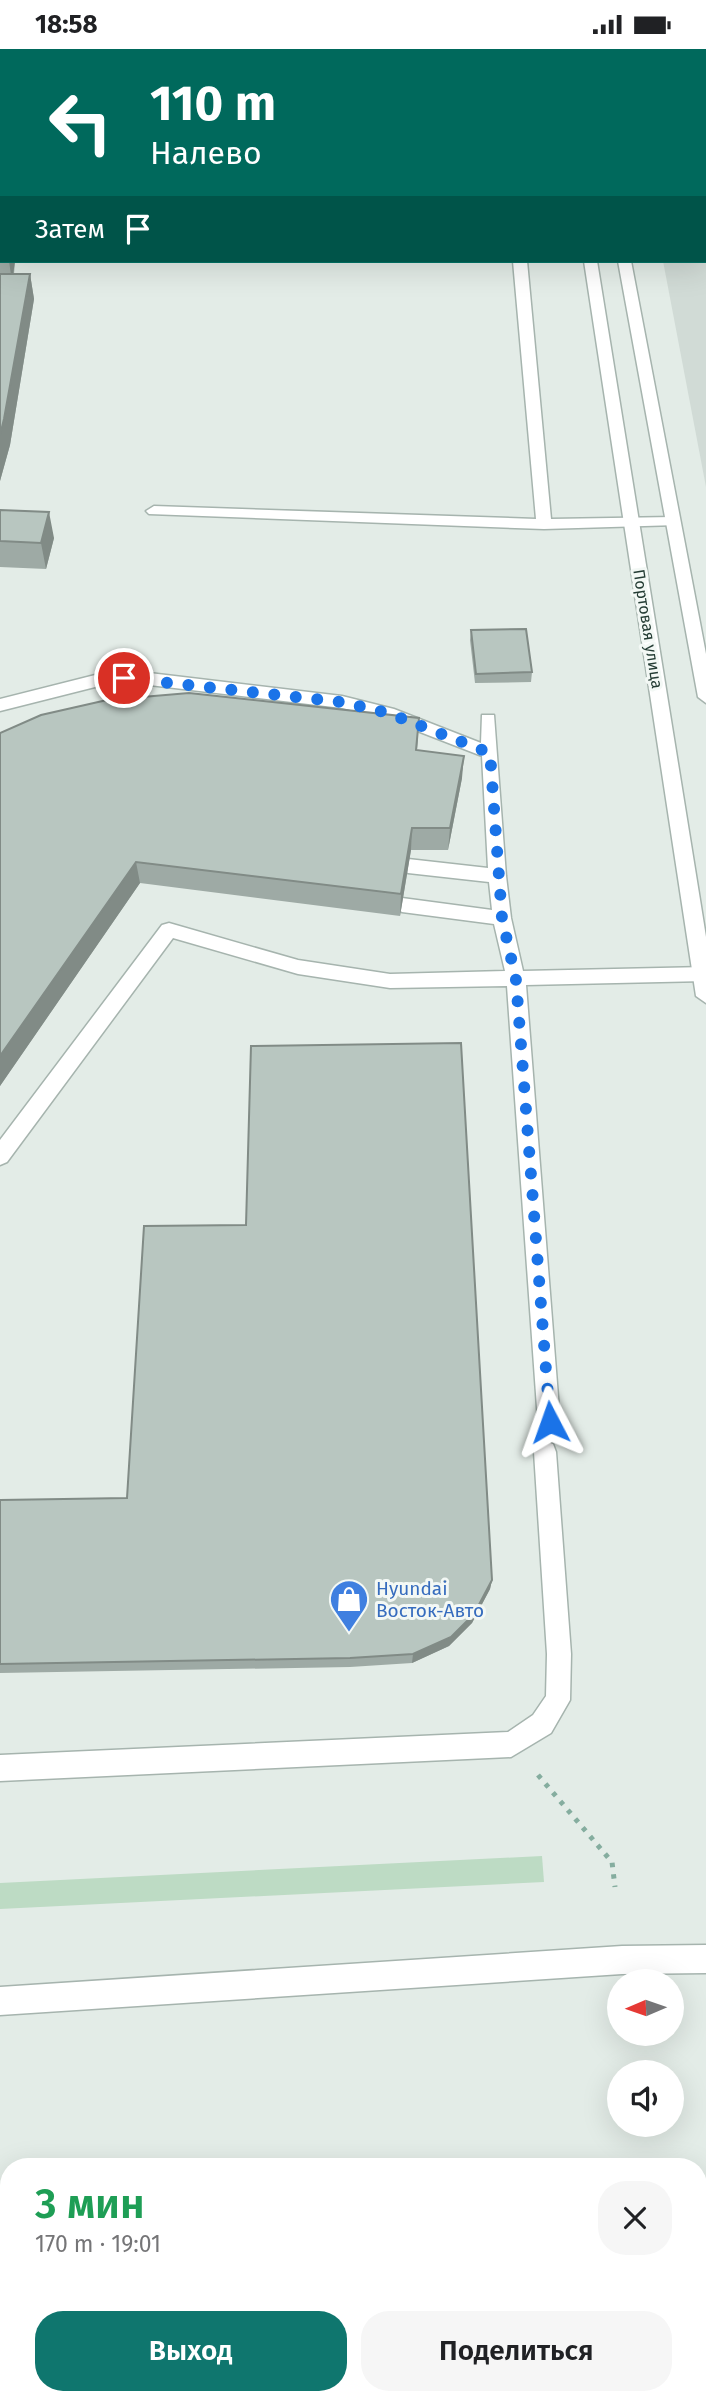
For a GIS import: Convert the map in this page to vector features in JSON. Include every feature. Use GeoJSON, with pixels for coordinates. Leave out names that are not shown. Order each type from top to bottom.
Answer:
{"type":"FeatureCollection","features":[{"type":"Feature","properties":{"kind":"street"},"geometry":{"type":"LineString","coordinates":[[520,263],[544,524]]}},
{"type":"Feature","properties":{"kind":"street","name":"Портовая улица"},"geometry":{"type":"LineString","coordinates":[[590,263],[706,996]]}},
{"type":"Feature","properties":{"kind":"street"},"geometry":{"type":"LineString","coordinates":[[624,263],[706,697]]}},
{"type":"Feature","properties":{"kind":"street"},"geometry":{"type":"LineString","coordinates":[[154,511],[544,524],[673,522]]}},
{"type":"Feature","properties":{"kind":"street"},"geometry":{"type":"LineString","coordinates":[[0,705],[107,678],[141,678],[342,702],[388,713],[490,753]]}},
{"type":"Feature","properties":{"kind":"street"},"geometry":{"type":"LineString","coordinates":[[488,719],[497,876],[502,918],[516,980],[550,1422]]}},
{"type":"Feature","properties":{"kind":"street"},"geometry":{"type":"LineString","coordinates":[[408,866],[497,876]]}},
{"type":"Feature","properties":{"kind":"street"},"geometry":{"type":"LineString","coordinates":[[402,905],[502,918]]}},
{"type":"Feature","properties":{"kind":"street"},"geometry":{"type":"LineString","coordinates":[[0,1156],[169,930],[298,967],[390,981],[704,974]]}},
{"type":"Feature","properties":{"kind":"street"},"geometry":{"type":"LineString","coordinates":[[0,1768],[511,1744],[542,1724],[558,1700],[559,1654],[545,1452]]}},
{"type":"Feature","properties":{"kind":"street"},"geometry":{"type":"LineString","coordinates":[[0,2001],[622,1960],[706,1959]]}},
{"type":"Feature","properties":{"kind":"path"},"geometry":{"type":"LineString","coordinates":[[511,1744],[612,1862],[615,1887]]}},
{"type":"Feature","properties":{"kind":"shaded area"},"geometry":{"type":"Polygon","coordinates":[[[663,263],[706,263],[706,487],[663,263]]]}},
{"type":"Feature","properties":{"kind":"green space"},"geometry":{"type":"Polygon","coordinates":[[[542,1856],[544,1882],[0,1909],[0,1883],[542,1856]]]}},
{"type":"Feature","properties":{"kind":"building"},"geometry":{"type":"Polygon","coordinates":[[[0,274],[30,274],[0,435],[0,274]]]}},
{"type":"Feature","properties":{"kind":"building"},"geometry":{"type":"Polygon","coordinates":[[[0,510],[49,512],[41,543],[0,541],[0,510]]]}},
{"type":"Feature","properties":{"kind":"building"},"geometry":{"type":"Polygon","coordinates":[[[526,629],[532,672],[476,674],[471,630],[526,629]]]}},
{"type":"Feature","properties":{"kind":"building"},"geometry":{"type":"Polygon","coordinates":[[[189,693],[419,718],[416,750],[464,756],[450,828],[412,828],[401,894],[136,862],[0,1056],[0,733],[41,715],[107,700],[189,693]]]}},
{"type":"Feature","properties":{"kind":"building"},"geometry":{"type":"Polygon","coordinates":[[[461,1043],[492,1580],[474,1614],[451,1637],[413,1654],[350,1658],[0,1664],[0,1500],[127,1498],[144,1226],[246,1225],[251,1046],[461,1043]]]}},
{"type":"Feature","properties":{"kind":"place","name":"Hyundai Восток-Авто"},"geometry":{"type":"Point","coordinates":[349,1633]}},
{"type":"Feature","properties":{"kind":"route"},"geometry":{"type":"LineString","coordinates":[[124,678],[342,702],[388,713],[432,728],[490,753],[497,876],[502,918],[516,980],[550,1422]]}}]}
